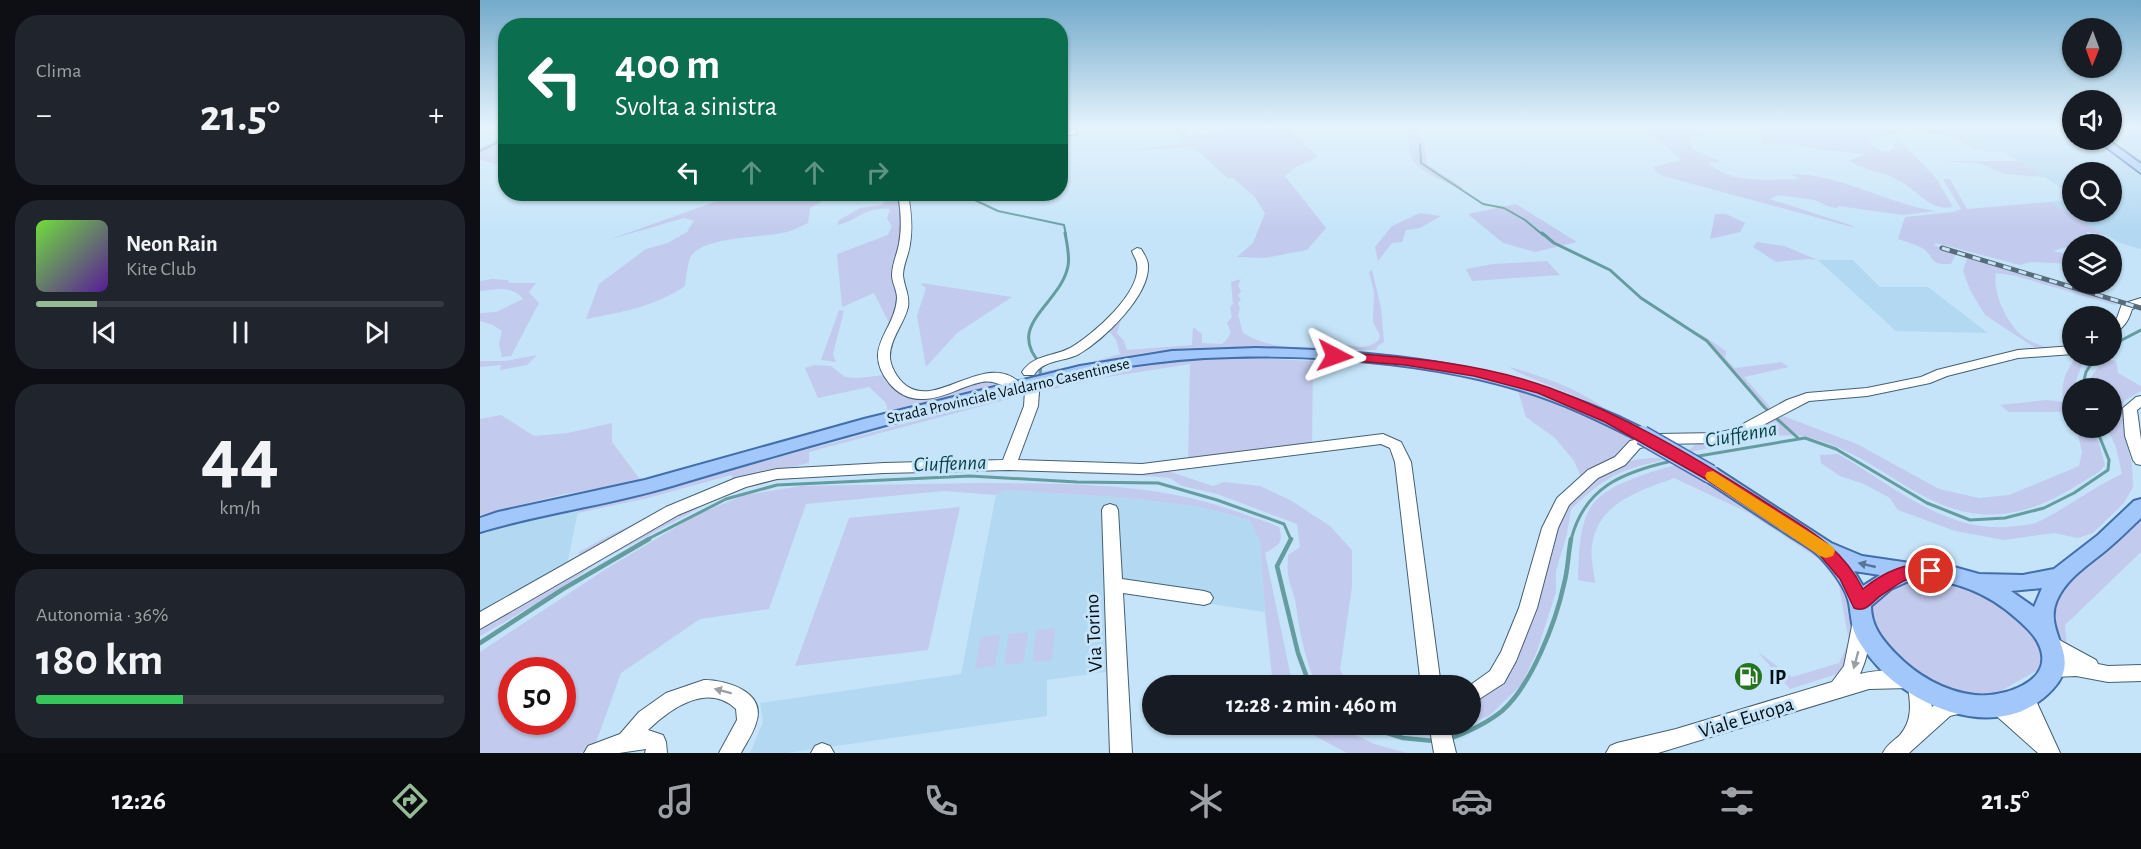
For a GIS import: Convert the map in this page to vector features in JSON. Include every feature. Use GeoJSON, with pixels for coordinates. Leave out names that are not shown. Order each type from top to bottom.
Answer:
{"type":"FeatureCollection","features":[{"type":"Feature","properties":{"kind":"main road","name":"Strada Provinciale Valdarno Casentinese"},"geometry":{"type":"LineString","coordinates":[[481,525],[515,514],[630,490],[1022,381],[1103,365],[1172,356],[1241,353],[1368,358],[1452,367],[1521,383],[1588,408],[1642,435],[1710,474],[1824,549],[1859,564],[1912,571]]}},
{"type":"Feature","properties":{"kind":"main road"},"geometry":{"type":"LineString","coordinates":[[2060,576],[2009,584],[1931,571],[1912,571],[1890,580],[1861,614],[1886,660],[1912,683],[1965,704],[1999,706],[2025,698],[2045,682],[2054,669],[2055,654],[2047,636],[2045,602],[2060,576],[2105,540],[2141,506]]}},
{"type":"Feature","properties":{"kind":"main road","name":"Strada Provinciale Valdarno Casentinese"},"geometry":{"type":"LineString","coordinates":[[1824,549],[1846,574],[1861,614]]}},
{"type":"Feature","properties":{"kind":"main road"},"geometry":{"type":"LineString","coordinates":[[1970,578],[2010,602],[2047,636]]}},
{"type":"Feature","properties":{"kind":"street"},"geometry":{"type":"LineString","coordinates":[[904,201],[907,231],[897,273],[904,296],[884,351],[884,364],[891,377],[904,390],[917,394],[940,391],[974,380],[1022,381]]}},
{"type":"Feature","properties":{"kind":"street"},"geometry":{"type":"LineString","coordinates":[[1009,465],[1028,415],[1022,381],[1033,365],[1068,354],[1103,330],[1133,296],[1139,284],[1145,267],[1143,258],[1137,251]]}},
{"type":"Feature","properties":{"kind":"street"},"geometry":{"type":"LineString","coordinates":[[2122,320],[2126,307],[2141,302]]}},
{"type":"Feature","properties":{"kind":"street"},"geometry":{"type":"LineString","coordinates":[[1481,688],[1497,677],[1509,655],[1528,608],[1550,528],[1563,502],[1593,474],[1620,461],[1635,444],[1659,439],[1717,438],[1739,432],[1792,403],[1808,397],[1867,392],[1902,386],[2018,354],[2062,352]]}},
{"type":"Feature","properties":{"kind":"street"},"geometry":{"type":"LineString","coordinates":[[2141,400],[2130,408],[2132,436],[2141,460]]}},
{"type":"Feature","properties":{"kind":"street"},"geometry":{"type":"LineString","coordinates":[[480,621],[672,512],[742,482],[777,474],[825,470],[1009,465],[1142,469],[1245,455],[1330,447],[1369,440],[1390,441],[1400,451],[1402,462],[1430,675]]}},
{"type":"Feature","properties":{"kind":"street","name":"Via Torino"},"geometry":{"type":"LineString","coordinates":[[1110,510],[1121,753]]}},
{"type":"Feature","properties":{"kind":"street"},"geometry":{"type":"LineString","coordinates":[[1113,585],[1204,598]]}},
{"type":"Feature","properties":{"kind":"street"},"geometry":{"type":"LineString","coordinates":[[1839,689],[1850,676],[1858,657],[1861,614]]}},
{"type":"Feature","properties":{"kind":"street"},"geometry":{"type":"LineString","coordinates":[[2047,636],[2073,658],[2108,674]]}},
{"type":"Feature","properties":{"kind":"street"},"geometry":{"type":"LineString","coordinates":[[2054,669],[2076,668],[2108,674],[2141,673]]}},
{"type":"Feature","properties":{"kind":"street","name":"Viale Europa"},"geometry":{"type":"LineString","coordinates":[[1617,753],[1676,739],[1869,680],[1912,683]]}},
{"type":"Feature","properties":{"kind":"street"},"geometry":{"type":"LineString","coordinates":[[1910,737],[1922,709],[1912,683]]}},
{"type":"Feature","properties":{"kind":"street"},"geometry":{"type":"LineString","coordinates":[[627,740],[637,726],[660,707],[686,693],[710,688],[731,692],[746,705],[747,721],[730,753]]}},
{"type":"Feature","properties":{"kind":"street"},"geometry":{"type":"LineString","coordinates":[[2025,698],[2046,748]]}},
{"type":"Feature","properties":{"kind":"street"},"geometry":{"type":"LineString","coordinates":[[1894,753],[1945,708],[1965,704]]}},
{"type":"Feature","properties":{"kind":"street"},"geometry":{"type":"LineString","coordinates":[[1999,706],[2046,748]]}},
{"type":"Feature","properties":{"kind":"street"},"geometry":{"type":"LineString","coordinates":[[1441,735],[1445,753]]}},
{"type":"Feature","properties":{"kind":"street"},"geometry":{"type":"LineString","coordinates":[[595,753],[627,740],[640,738],[654,747]]}},
{"type":"Feature","properties":{"kind":"shaded area"},"geometry":{"type":"Polygon","coordinates":[[[1209,161],[1309,161],[1296,167],[1285,176],[1326,228],[1307,250],[1264,258],[1237,257],[1253,243],[1265,213],[1254,196],[1233,178],[1228,178],[1209,161]]]}},
{"type":"Feature","properties":{"kind":"shaded area"},"geometry":{"type":"Polygon","coordinates":[[[1413,161],[1427,161],[1427,164],[1463,188],[1462,190],[1428,173],[1413,161]]]}},
{"type":"Feature","properties":{"kind":"shaded area"},"geometry":{"type":"Polygon","coordinates":[[[1677,161],[1719,161],[1721,162],[1708,163],[1718,170],[1740,178],[1800,179],[1791,174],[1810,175],[1936,211],[1903,215],[1838,206],[1838,208],[1830,207],[1815,200],[1778,195],[1770,199],[1852,227],[1663,176],[1656,172],[1654,167],[1677,161]]]}},
{"type":"Feature","properties":{"kind":"shaded area"},"geometry":{"type":"Polygon","coordinates":[[[1849,161],[1920,161],[1936,178],[1953,207],[1945,208],[1931,203],[1894,178],[1849,161]]]}},
{"type":"Feature","properties":{"kind":"shaded area"},"geometry":{"type":"Polygon","coordinates":[[[1945,161],[2018,161],[2044,177],[2005,174],[1978,163],[1945,161]]]}},
{"type":"Feature","properties":{"kind":"shaded area"},"geometry":{"type":"Polygon","coordinates":[[[2019,161],[2141,161],[2141,249],[2122,244],[2122,234],[2105,234],[2084,222],[2122,222],[2122,162],[2062,162],[2062,188],[2019,161]]]}},
{"type":"Feature","properties":{"kind":"shaded area"},"geometry":{"type":"Polygon","coordinates":[[[1943,179],[1950,179],[1967,209],[2050,202],[2062,209],[2062,222],[2084,222],[2104,234],[2087,232],[2087,234],[2062,234],[2062,248],[2052,251],[2062,253],[2062,263],[2031,262],[2020,265],[1936,243],[1934,245],[1956,254],[1951,264],[1938,263],[1922,248],[1898,239],[1905,217],[1953,212],[1961,209],[1943,179]]]}},
{"type":"Feature","properties":{"kind":"shaded area"},"geometry":{"type":"Polygon","coordinates":[[[2062,200],[2062,209],[2050,202],[2062,200]]]}},
{"type":"Feature","properties":{"kind":"shaded area"},"geometry":{"type":"Polygon","coordinates":[[[717,201],[823,201],[810,208],[808,223],[790,231],[733,239],[696,251],[690,258],[685,286],[662,299],[625,311],[586,319],[599,284],[646,249],[668,243],[687,232],[694,221],[684,218],[608,240],[717,201]]]}},
{"type":"Feature","properties":{"kind":"shaded area"},"geometry":{"type":"Polygon","coordinates":[[[885,201],[901,201],[902,204],[902,265],[898,296],[889,323],[874,293],[842,307],[837,254],[888,235],[892,226],[887,219],[890,209],[874,210],[838,225],[838,221],[860,208],[881,205],[885,201]]]}},
{"type":"Feature","properties":{"kind":"shaded area"},"geometry":{"type":"Polygon","coordinates":[[[1516,204],[1577,242],[1535,252],[1503,243],[1468,214],[1516,204]]]}},
{"type":"Feature","properties":{"kind":"shaded area"},"geometry":{"type":"Polygon","coordinates":[[[1420,213],[1441,216],[1420,228],[1406,230],[1402,242],[1392,243],[1378,261],[1375,247],[1392,226],[1420,213]]]}},
{"type":"Feature","properties":{"kind":"shaded area"},"geometry":{"type":"Polygon","coordinates":[[[1715,214],[1726,214],[1745,223],[1740,232],[1710,239],[1715,214]]]}},
{"type":"Feature","properties":{"kind":"shaded area"},"geometry":{"type":"Polygon","coordinates":[[[1757,242],[1784,246],[1818,260],[1776,262],[1753,247],[1757,242]]]}},
{"type":"Feature","properties":{"kind":"shaded area"},"geometry":{"type":"Polygon","coordinates":[[[1967,258],[2062,287],[2062,289],[2016,276],[1996,273],[1996,290],[2008,319],[2020,334],[2048,348],[2034,347],[1985,315],[1970,290],[1963,271],[1967,258]]]}},
{"type":"Feature","properties":{"kind":"shaded area"},"geometry":{"type":"Polygon","coordinates":[[[1818,260],[1853,260],[1880,287],[1928,287],[1988,333],[1896,331],[1818,260]]]}},
{"type":"Feature","properties":{"kind":"shaded area"},"geometry":{"type":"Polygon","coordinates":[[[1547,261],[1560,275],[1472,281],[1466,269],[1493,264],[1547,261]]]}},
{"type":"Feature","properties":{"kind":"shaded area"},"geometry":{"type":"Polygon","coordinates":[[[1372,270],[1381,308],[1384,342],[1376,350],[1167,350],[1143,353],[1036,378],[1034,373],[1089,363],[1120,354],[1116,340],[1107,328],[1125,308],[1117,333],[1124,341],[1127,350],[1192,345],[1193,327],[1202,334],[1202,343],[1222,344],[1229,337],[1230,332],[1227,323],[1232,317],[1231,282],[1241,279],[1238,286],[1241,291],[1238,296],[1241,299],[1238,303],[1240,308],[1238,315],[1243,333],[1254,339],[1265,343],[1301,347],[1372,345],[1378,341],[1380,336],[1373,322],[1374,292],[1369,272],[1372,270]]]}},
{"type":"Feature","properties":{"kind":"shaded area"},"geometry":{"type":"Polygon","coordinates":[[[508,280],[509,283],[536,283],[529,292],[539,303],[511,356],[502,357],[499,344],[502,331],[480,321],[480,313],[496,312],[523,299],[509,290],[480,291],[480,281],[508,280]]]}},
{"type":"Feature","properties":{"kind":"shaded area"},"geometry":{"type":"Polygon","coordinates":[[[922,283],[1012,297],[957,333],[926,367],[917,316],[926,288],[922,283]]]}},
{"type":"Feature","properties":{"kind":"shaded area"},"geometry":{"type":"Polygon","coordinates":[[[2077,294],[2085,294],[2118,304],[2077,294]]]}},
{"type":"Feature","properties":{"kind":"shaded area"},"geometry":{"type":"Polygon","coordinates":[[[839,310],[844,311],[833,354],[836,362],[821,360],[839,310]]]}},
{"type":"Feature","properties":{"kind":"shaded area"},"geometry":{"type":"Polygon","coordinates":[[[1678,323],[1726,351],[1725,358],[1735,368],[1781,362],[1789,367],[1744,377],[1771,408],[1767,411],[1708,343],[1678,323]]]}},
{"type":"Feature","properties":{"kind":"shaded area"},"geometry":{"type":"Polygon","coordinates":[[[537,355],[527,365],[500,370],[501,365],[480,367],[480,361],[505,361],[537,355]]]}},
{"type":"Feature","properties":{"kind":"shaded area"},"geometry":{"type":"Polygon","coordinates":[[[1239,357],[1313,361],[1312,445],[1188,461],[1190,364],[1095,379],[1036,393],[1035,388],[1100,372],[1159,361],[1239,357]]]}},
{"type":"Feature","properties":{"kind":"shaded area"},"geometry":{"type":"Polygon","coordinates":[[[815,365],[831,366],[845,377],[885,375],[915,396],[988,378],[1002,382],[1002,386],[889,416],[886,403],[869,387],[818,398],[805,368],[815,365]]]}},
{"type":"Feature","properties":{"kind":"shaded area"},"geometry":{"type":"Polygon","coordinates":[[[2070,366],[2081,366],[2077,378],[2065,378],[2070,366]]]}},
{"type":"Feature","properties":{"kind":"shaded area"},"geometry":{"type":"Polygon","coordinates":[[[2099,366],[2117,366],[2118,373],[2141,386],[2141,391],[2124,401],[2124,430],[2132,465],[2133,487],[2124,503],[2093,533],[2078,538],[2054,533],[2004,540],[1955,531],[1898,510],[1890,498],[1864,484],[1840,476],[1821,463],[1820,455],[1838,454],[1922,505],[1944,516],[1967,523],[1991,527],[2036,523],[2122,474],[2112,438],[2122,438],[2122,378],[2091,378],[2099,366]]]}},
{"type":"Feature","properties":{"kind":"shaded area"},"geometry":{"type":"Polygon","coordinates":[[[1509,367],[1560,384],[1606,409],[1517,372],[1509,367]]]}},
{"type":"Feature","properties":{"kind":"shaded area"},"geometry":{"type":"Polygon","coordinates":[[[1517,388],[1584,412],[1640,440],[1618,459],[1581,477],[1574,461],[1555,438],[1526,417],[1517,388]]]}},
{"type":"Feature","properties":{"kind":"shaded area"},"geometry":{"type":"Polygon","coordinates":[[[1026,391],[1027,394],[809,452],[809,463],[745,478],[579,559],[579,552],[610,535],[733,479],[731,475],[648,498],[578,513],[579,506],[656,490],[1026,391]]]}},
{"type":"Feature","properties":{"kind":"shaded area"},"geometry":{"type":"Polygon","coordinates":[[[2047,400],[2062,402],[2062,413],[2009,412],[2000,405],[2047,400]]]}},
{"type":"Feature","properties":{"kind":"shaded area"},"geometry":{"type":"Polygon","coordinates":[[[1778,414],[1857,444],[1939,489],[1979,498],[2009,495],[2079,466],[2082,451],[2079,438],[2096,438],[2105,465],[2099,472],[2039,505],[2004,514],[1972,513],[1944,505],[1918,493],[1866,461],[1838,447],[1807,437],[1794,435],[1764,437],[1685,453],[1699,442],[1778,414]]]}},
{"type":"Feature","properties":{"kind":"shaded area"},"geometry":{"type":"Polygon","coordinates":[[[501,415],[534,436],[568,433],[612,423],[612,442],[642,482],[565,494],[480,515],[480,419],[501,415]]]}},
{"type":"Feature","properties":{"kind":"shaded area"},"geometry":{"type":"Polygon","coordinates":[[[1647,458],[1669,459],[1638,466],[1615,475],[1595,488],[1571,509],[1567,534],[1556,571],[1556,592],[1537,651],[1522,684],[1489,716],[1481,719],[1481,698],[1499,684],[1564,511],[1589,482],[1623,463],[1647,458]]]}},
{"type":"Feature","properties":{"kind":"shaded area"},"geometry":{"type":"Polygon","coordinates":[[[1681,464],[1825,554],[1845,579],[1848,615],[1855,636],[1847,671],[1790,689],[1758,652],[1792,677],[1839,663],[1849,642],[1838,580],[1828,565],[1749,513],[1674,478],[1634,494],[1611,509],[1602,519],[1592,545],[1595,583],[1578,580],[1582,531],[1584,521],[1593,504],[1609,490],[1621,484],[1681,464]]]}},
{"type":"Feature","properties":{"kind":"shaded area"},"geometry":{"type":"Polygon","coordinates":[[[961,467],[1165,470],[1213,486],[1224,482],[1260,486],[1290,500],[1330,526],[1352,550],[1352,586],[1340,670],[1343,675],[1312,675],[1309,666],[1288,572],[1288,555],[1300,547],[1297,524],[1217,494],[1182,486],[1170,478],[1148,476],[960,469],[800,478],[758,483],[733,490],[604,559],[539,602],[480,636],[480,629],[646,529],[741,484],[777,476],[961,467]]]}},
{"type":"Feature","properties":{"kind":"shaded area"},"geometry":{"type":"Polygon","coordinates":[[[1050,484],[1151,491],[1216,505],[1279,527],[1281,537],[1279,543],[1265,553],[1291,675],[1272,675],[1260,542],[1250,520],[1196,506],[1116,497],[1005,490],[996,495],[944,491],[806,504],[769,609],[700,619],[621,673],[594,748],[579,753],[480,753],[480,652],[606,569],[696,515],[745,495],[801,486],[1050,484]]]}},
{"type":"Feature","properties":{"kind":"shaded area"},"geometry":{"type":"Polygon","coordinates":[[[1005,490],[1116,497],[1196,506],[1250,520],[1260,542],[1265,612],[1112,589],[1112,671],[1047,680],[1047,716],[786,753],[750,753],[763,722],[760,703],[961,674],[996,495],[1005,490]]]}},
{"type":"Feature","properties":{"kind":"shaded area"},"geometry":{"type":"Polygon","coordinates":[[[579,506],[567,565],[480,616],[480,530],[579,506]]]}},
{"type":"Feature","properties":{"kind":"shaded area"},"geometry":{"type":"Polygon","coordinates":[[[960,507],[928,650],[795,666],[849,518],[960,507]]]}},
{"type":"Feature","properties":{"kind":"shaded area"},"geometry":{"type":"Polygon","coordinates":[[[2141,519],[2141,552],[2065,625],[2067,647],[2052,626],[2048,604],[2070,581],[2141,519]]]}},
{"type":"Feature","properties":{"kind":"shaded area"},"geometry":{"type":"Polygon","coordinates":[[[1916,576],[1979,586],[2038,634],[2043,660],[2038,670],[1990,697],[1952,693],[1899,664],[1868,617],[1874,601],[1916,576]]]}},
{"type":"Feature","properties":{"kind":"shaded area"},"geometry":{"type":"Polygon","coordinates":[[[1055,628],[1052,660],[1033,662],[1036,630],[1055,628]]]}},
{"type":"Feature","properties":{"kind":"shaded area"},"geometry":{"type":"Polygon","coordinates":[[[1028,632],[1023,663],[1004,665],[1009,634],[1028,632]]]}},
{"type":"Feature","properties":{"kind":"shaded area"},"geometry":{"type":"Polygon","coordinates":[[[1000,635],[995,666],[975,669],[981,637],[1000,635]]]}},
{"type":"Feature","properties":{"kind":"shaded area"},"geometry":{"type":"Polygon","coordinates":[[[1313,735],[1356,735],[1374,744],[1407,753],[1347,753],[1313,735]]]}},
{"type":"Feature","properties":{"kind":"waterway"},"geometry":{"type":"LineString","coordinates":[[1421,161],[1483,204],[1504,208],[1525,220],[1543,235]]}},
{"type":"Feature","properties":{"kind":"waterway"},"geometry":{"type":"LineString","coordinates":[[977,201],[998,211],[1064,225],[1066,235]]}},
{"type":"Feature","properties":{"kind":"waterway"},"geometry":{"type":"LineString","coordinates":[[1038,396],[1041,364],[1031,350],[1029,338],[1031,326],[1056,292],[1068,266],[1065,233]]}},
{"type":"Feature","properties":{"kind":"waterway"},"geometry":{"type":"LineString","coordinates":[[1542,233],[1554,243],[1610,270],[1641,298],[1707,341],[1764,407],[1799,439]]}},
{"type":"Feature","properties":{"kind":"waterway","name":"Ciuffenna"},"geometry":{"type":"LineString","coordinates":[[2122,340],[2141,330]]}},
{"type":"Feature","properties":{"kind":"waterway","name":"Ciuffenna"},"geometry":{"type":"LineString","coordinates":[[2084,378],[2090,366]]}},
{"type":"Feature","properties":{"kind":"waterway","name":"Ciuffenna"},"geometry":{"type":"LineString","coordinates":[[1693,457],[1805,438],[1836,449],[1927,503],[1970,520],[2005,518],[2044,508],[2074,493],[2108,470],[2109,460],[2100,438]]}},
{"type":"Feature","properties":{"kind":"waterway","name":"Ciuffenna"},"geometry":{"type":"LineString","coordinates":[[1571,540],[1585,507],[1608,485],[1637,471],[1672,461]]}},
{"type":"Feature","properties":{"kind":"waterway","name":"Ciuffenna"},"geometry":{"type":"LineString","coordinates":[[646,540],[726,499],[777,485],[970,476],[1077,482],[1158,483],[1217,500],[1284,524],[1291,539]]}},
{"type":"Feature","properties":{"kind":"waterway","name":"Ciuffenna"},"geometry":{"type":"LineString","coordinates":[[480,643],[563,589],[649,539]]}},
{"type":"Feature","properties":{"kind":"waterway","name":"Ciuffenna"},"geometry":{"type":"LineString","coordinates":[[1291,539],[1277,566],[1298,653],[1306,675]]}},
{"type":"Feature","properties":{"kind":"waterway","name":"Ciuffenna"},"geometry":{"type":"LineString","coordinates":[[1449,739],[1496,716],[1513,700],[1523,686],[1541,652],[1555,616],[1565,579],[1571,539]]}},
{"type":"Feature","properties":{"kind":"waterway","name":"Ciuffenna"},"geometry":{"type":"LineString","coordinates":[[1394,735],[1434,741]]}},
{"type":"Feature","properties":{"kind":"railway"},"geometry":{"type":"LineString","coordinates":[[1942,248],[2141,308]]}},
{"type":"Feature","properties":{"kind":"slow traffic"},"geometry":{"type":"LineString","coordinates":[[1713,476],[1826,551]]}},
{"type":"Feature","properties":{"kind":"place","name":"IP"},"geometry":{"type":"Point","coordinates":[1748,677]}},
{"type":"Feature","properties":{"kind":"route"},"geometry":{"type":"LineString","coordinates":[[1335,356],[1405,361],[1475,372],[1543,390],[1610,418],[1710,474],[1824,549],[1846,574],[1860,603],[1872,592],[1900,575],[1912,571],[1931,571]]}}]}
